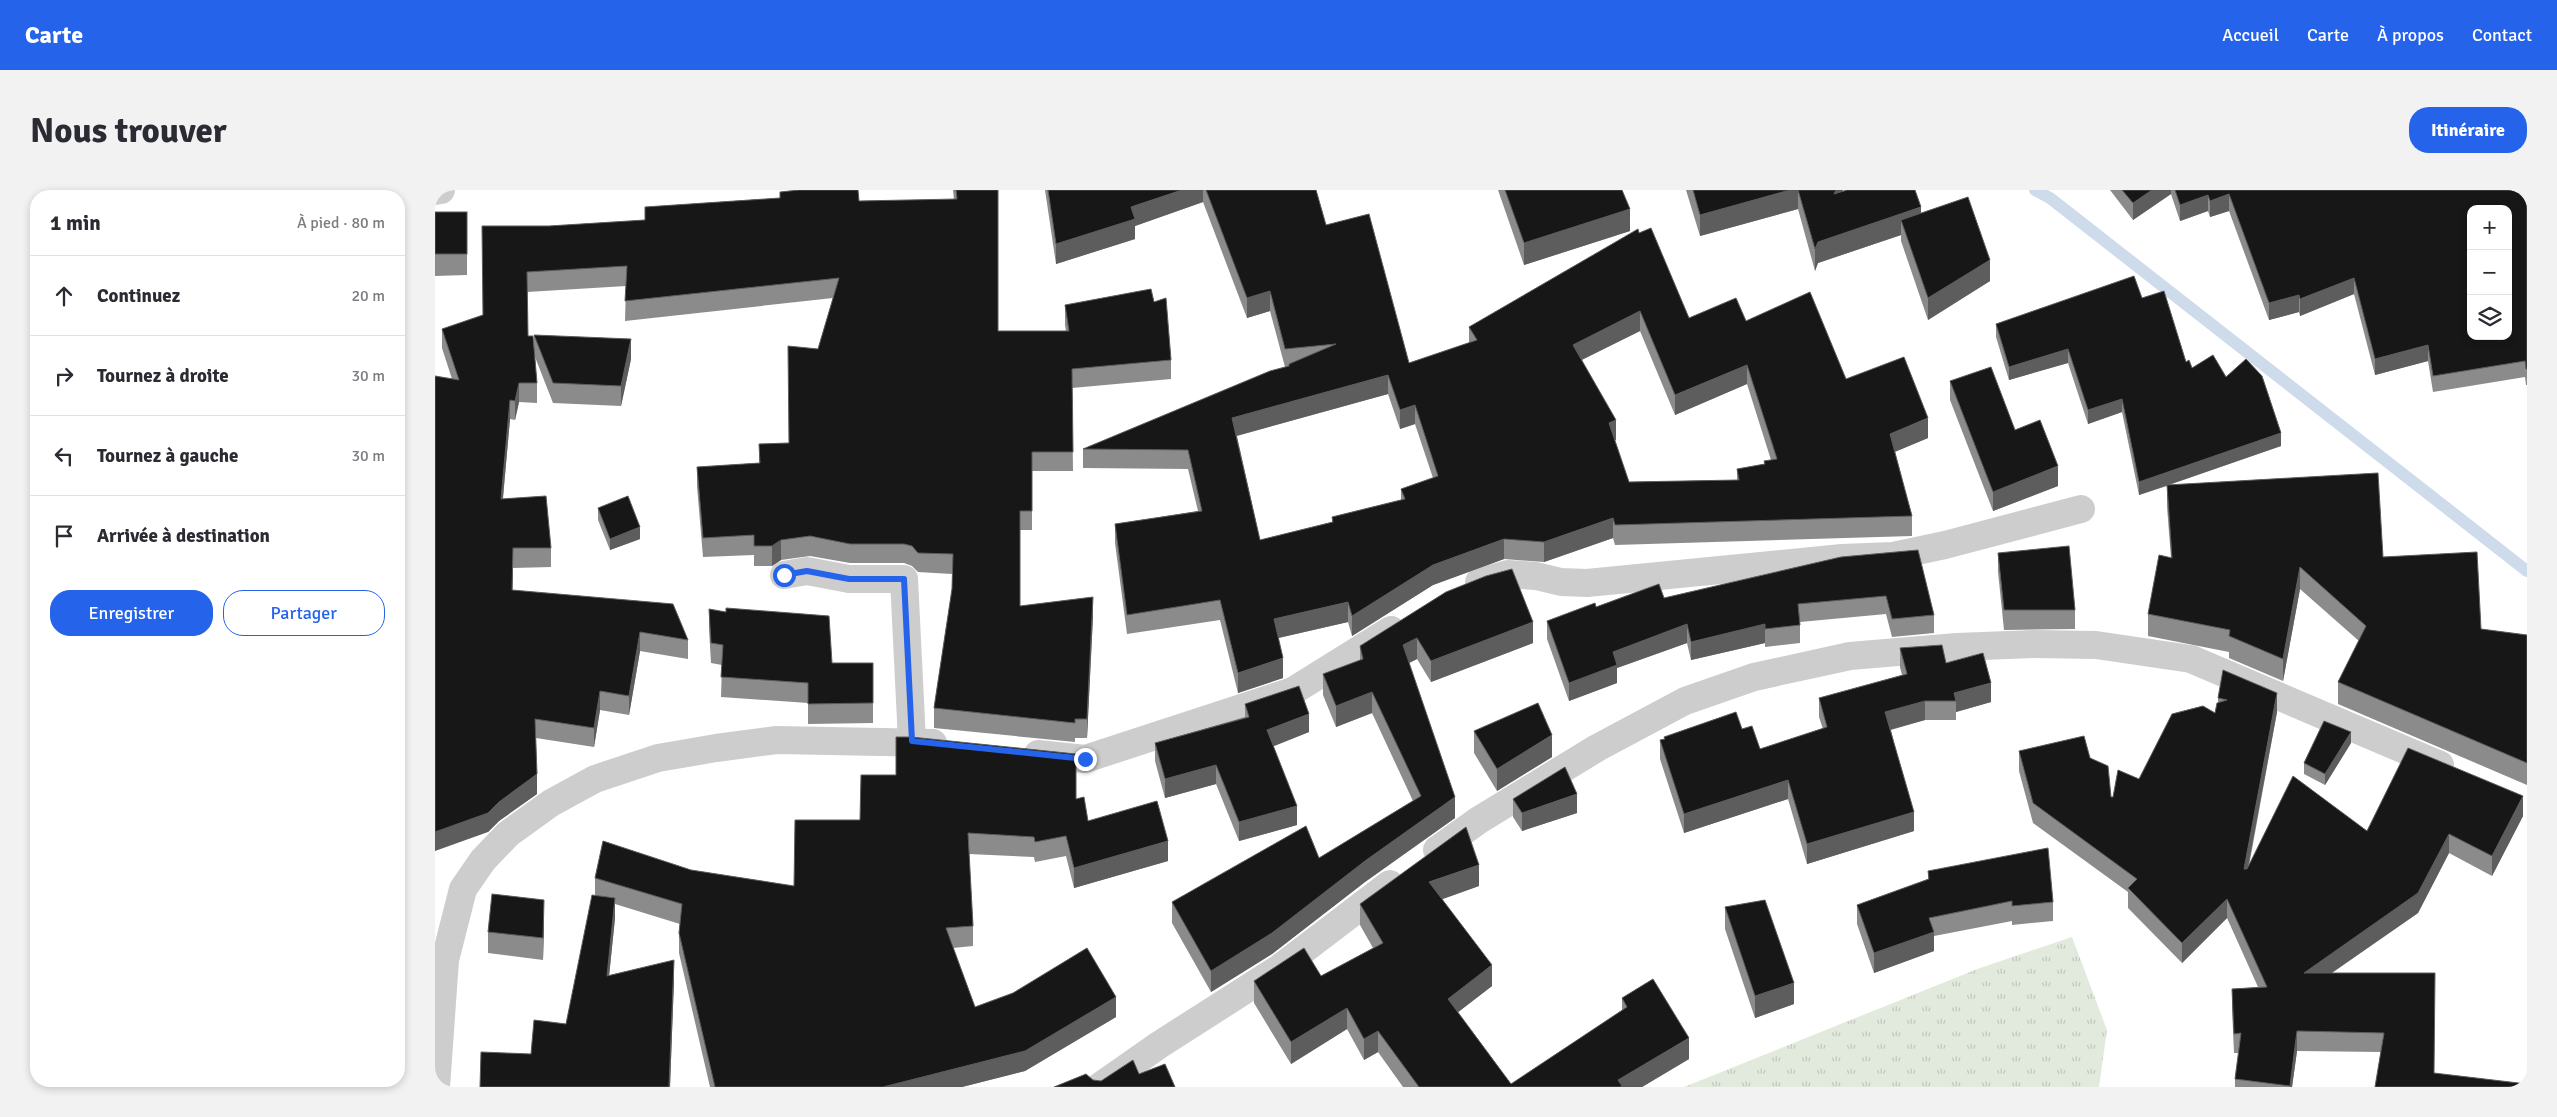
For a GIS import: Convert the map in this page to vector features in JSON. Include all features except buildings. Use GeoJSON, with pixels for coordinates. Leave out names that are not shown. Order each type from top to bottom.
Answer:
{"type":"FeatureCollection","features":[{"type":"Feature","properties":{"kind":"street"},"geometry":{"type":"LineString","coordinates":[[435,191],[441,190]]}},
{"type":"Feature","properties":{"kind":"street"},"geometry":{"type":"LineString","coordinates":[[1456,592],[1508,574],[1536,576],[1561,582],[1587,584],[1893,556],[1945,545],[2081,509]]}},
{"type":"Feature","properties":{"kind":"street"},"geometry":{"type":"LineString","coordinates":[[784,575],[807,571],[849,579],[904,579],[912,741]]}},
{"type":"Feature","properties":{"kind":"street"},"geometry":{"type":"LineString","coordinates":[[1018,752],[1085,759],[1293,691],[1415,614]]}},
{"type":"Feature","properties":{"kind":"street"},"geometry":{"type":"LineString","coordinates":[[1099,1087],[1159,1045],[1281,967],[1410,869],[1479,820],[1597,748],[1685,700],[1754,677],[1850,656],[1869,654],[2034,644],[2096,645],[2191,659],[2463,775]]}},
{"type":"Feature","properties":{"kind":"street"},"geometry":{"type":"LineString","coordinates":[[436,1087],[445,960],[463,889],[483,860],[509,834],[551,804],[595,779],[658,758],[777,740],[912,741],[960,746]]}},
{"type":"Feature","properties":{"kind":"green space"},"geometry":{"type":"Polygon","coordinates":[[[2072,937],[2107,1030],[2099,1087],[1684,1087],[1980,968],[2072,937]]]}},
{"type":"Feature","properties":{"kind":"waterway"},"geometry":{"type":"LineString","coordinates":[[2035,190],[2050,198],[2527,571]]}},
{"type":"Feature","properties":{"kind":"route"},"geometry":{"type":"LineString","coordinates":[[784,575],[807,571],[849,579],[904,579],[912,741],[1085,759]]}}]}
